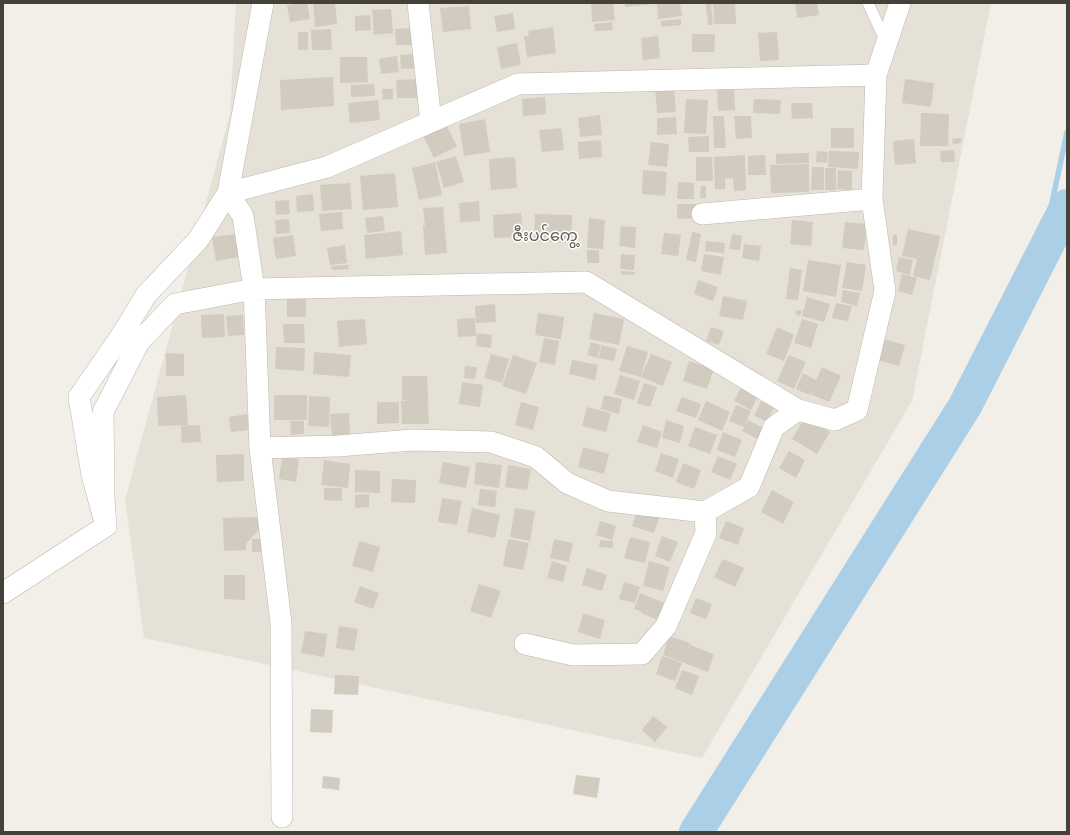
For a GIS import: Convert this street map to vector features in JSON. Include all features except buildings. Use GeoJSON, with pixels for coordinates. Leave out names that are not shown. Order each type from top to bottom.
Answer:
{"type":"FeatureCollection","features":[{"type":"Feature","properties":{"kind":"street"},"geometry":{"type":"LineString","coordinates":[[106,526],[92,475],[79,397],[123,334],[146,295],[198,240],[228,193],[263,3]]}},
{"type":"Feature","properties":{"kind":"street"},"geometry":{"type":"LineString","coordinates":[[418,3],[431,122]]}},
{"type":"Feature","properties":{"kind":"street"},"geometry":{"type":"LineString","coordinates":[[106,526],[104,499],[103,412],[139,342],[175,304],[254,289],[586,282],[798,410],[836,420],[857,410],[885,291],[872,199],[876,75],[900,3]]}},
{"type":"Feature","properties":{"kind":"street"},"geometry":{"type":"LineString","coordinates":[[228,193],[327,167],[518,84],[876,75]]}},
{"type":"Feature","properties":{"kind":"street"},"geometry":{"type":"LineString","coordinates":[[228,193],[243,216],[254,289],[260,448],[281,623],[282,816]]}},
{"type":"Feature","properties":{"kind":"street"},"geometry":{"type":"LineString","coordinates":[[702,214],[872,199]]}},
{"type":"Feature","properties":{"kind":"street"},"geometry":{"type":"LineString","coordinates":[[260,448],[338,446],[414,440],[491,442],[536,457],[568,483],[608,501],[705,512],[749,487],[774,427],[798,410]]}},
{"type":"Feature","properties":{"kind":"street"},"geometry":{"type":"LineString","coordinates":[[525,644],[573,654],[642,654],[666,626],[706,533],[705,512]]}},
{"type":"Feature","properties":{"kind":"street"},"geometry":{"type":"LineString","coordinates":[[3,593],[106,526]]}},
{"type":"Feature","properties":{"kind":"lane"},"geometry":{"type":"LineString","coordinates":[[868,3],[887,44]]}},
{"type":"Feature","properties":{"kind":"shaded area"},"geometry":{"type":"Polygon","coordinates":[[[236,3],[991,3],[912,401],[702,758],[144,638],[125,500],[230,114],[236,3]]]}},
{"type":"Feature","properties":{"kind":"waterway"},"geometry":{"type":"LineString","coordinates":[[1040,259],[1067,132]]}},
{"type":"Feature","properties":{"kind":"waterway"},"geometry":{"type":"LineString","coordinates":[[696,832],[965,406],[1067,206]]}},
{"type":"Feature","properties":{"kind":"district","name":"ဇီးပင်ကွေ့"},"geometry":{"type":"Point","coordinates":[545,235]}}]}
